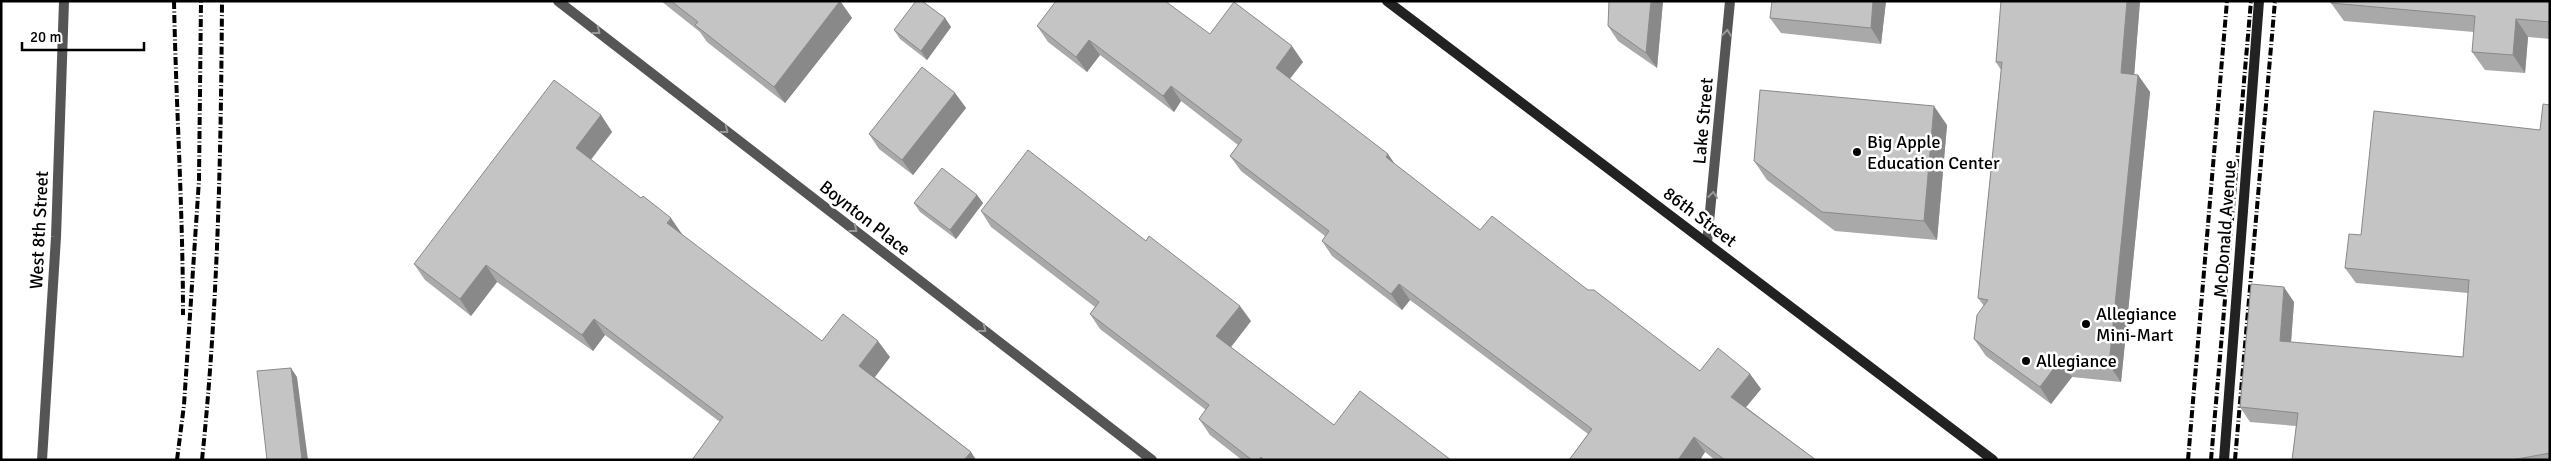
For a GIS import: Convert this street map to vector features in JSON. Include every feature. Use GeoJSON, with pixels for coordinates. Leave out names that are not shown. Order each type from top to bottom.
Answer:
{"type":"FeatureCollection","features":[{"type":"Feature","properties":{"kind":"main road","name":"86th Street"},"geometry":{"type":"LineString","coordinates":[[1387,1],[1993,460]]}},
{"type":"Feature","properties":{"kind":"main road","name":"McDonald Avenue"},"geometry":{"type":"LineString","coordinates":[[2224,460],[2259,1]]}},
{"type":"Feature","properties":{"kind":"street","name":"West 8th Street"},"geometry":{"type":"LineString","coordinates":[[42,460],[56,237],[64,1]]}},
{"type":"Feature","properties":{"kind":"street","name":"Boynton Place"},"geometry":{"type":"LineString","coordinates":[[558,1],[1152,460]]}},
{"type":"Feature","properties":{"kind":"street","name":"Lake Street"},"geometry":{"type":"LineString","coordinates":[[1707,243],[1730,1]]}},
{"type":"Feature","properties":{"kind":"building"},"geometry":{"type":"Polygon","coordinates":[[[671,1],[840,1],[774,87],[695,25],[698,22],[671,1]]]}},
{"type":"Feature","properties":{"kind":"building"},"geometry":{"type":"Polygon","coordinates":[[[916,1],[922,1],[945,18],[921,51],[894,30],[916,1]]]}},
{"type":"Feature","properties":{"kind":"building"},"geometry":{"type":"Polygon","coordinates":[[[1056,1],[1165,1],[1210,34],[1234,2],[1292,46],[1276,68],[1388,154],[1386,157],[1480,230],[1492,216],[1588,290],[1594,290],[1700,371],[1718,348],[1750,374],[1731,397],[1816,460],[1725,460],[1694,437],[1678,460],[1569,460],[1592,429],[1399,284],[1391,294],[1322,241],[1329,231],[1230,156],[1242,140],[1171,86],[1163,96],[1089,40],[1076,57],[1037,26],[1056,1]]]}},
{"type":"Feature","properties":{"kind":"building"},"geometry":{"type":"Polygon","coordinates":[[[1609,1],[1651,1],[1646,53],[1608,26],[1609,1]]]}},
{"type":"Feature","properties":{"kind":"building"},"geometry":{"type":"Polygon","coordinates":[[[1772,1],[1873,1],[1871,28],[1770,18],[1772,1]]]}},
{"type":"Feature","properties":{"kind":"building"},"geometry":{"type":"Polygon","coordinates":[[[2001,1],[2127,1],[2121,73],[2138,75],[2109,365],[2060,360],[2040,387],[1974,339],[1977,315],[1988,300],[1978,298],[2002,62],[1996,62],[2001,1]]]}},
{"type":"Feature","properties":{"kind":"building"},"geometry":{"type":"Polygon","coordinates":[[[2331,1],[2550,1],[2550,22],[2516,19],[2513,55],[2472,52],[2475,16],[2331,3],[2331,1]]]}},
{"type":"Feature","properties":{"kind":"building"},"geometry":{"type":"Polygon","coordinates":[[[922,67],[955,93],[902,160],[869,134],[922,67]]]}},
{"type":"Feature","properties":{"kind":"building"},"geometry":{"type":"Polygon","coordinates":[[[554,80],[601,115],[576,148],[641,198],[643,196],[671,218],[667,223],[822,341],[843,314],[878,341],[859,366],[971,452],[964,460],[692,460],[723,417],[594,319],[582,335],[486,265],[460,299],[414,264],[554,80]]]}},
{"type":"Feature","properties":{"kind":"building","name":"Big Apple Education Center"},"geometry":{"type":"Polygon","coordinates":[[[1760,90],[1934,106],[1924,221],[1822,212],[1754,161],[1760,90]]]}},
{"type":"Feature","properties":{"kind":"building"},"geometry":{"type":"Polygon","coordinates":[[[2543,104],[2550,105],[2550,453],[2512,460],[2292,460],[2298,413],[2240,407],[2251,284],[2284,287],[2280,341],[2463,357],[2469,280],[2345,268],[2349,234],[2361,235],[2374,111],[2540,130],[2543,104]]]}},
{"type":"Feature","properties":{"kind":"building"},"geometry":{"type":"Polygon","coordinates":[[[1028,150],[1146,241],[1149,236],[1240,306],[1216,336],[1334,425],[1360,391],[1451,460],[1264,460],[1261,457],[1259,460],[1252,460],[1199,419],[1209,405],[1090,314],[1099,302],[981,211],[1028,150]]]}},
{"type":"Feature","properties":{"kind":"building"},"geometry":{"type":"Polygon","coordinates":[[[942,168],[977,195],[950,230],[914,203],[942,168]]]}},
{"type":"Feature","properties":{"kind":"building"},"geometry":{"type":"Polygon","coordinates":[[[291,368],[302,460],[267,460],[257,371],[291,368]]]}},
{"type":"Feature","properties":{"kind":"railway"},"geometry":{"type":"LineString","coordinates":[[174,1],[183,315]]}},
{"type":"Feature","properties":{"kind":"railway"},"geometry":{"type":"LineString","coordinates":[[177,460],[184,405],[199,180],[201,1]]}},
{"type":"Feature","properties":{"kind":"railway"},"geometry":{"type":"LineString","coordinates":[[202,460],[212,345],[218,230],[222,1]]}},
{"type":"Feature","properties":{"kind":"railway"},"geometry":{"type":"LineString","coordinates":[[2188,460],[2227,1]]}},
{"type":"Feature","properties":{"kind":"railway"},"geometry":{"type":"LineString","coordinates":[[2211,460],[2251,1]]}},
{"type":"Feature","properties":{"kind":"railway"},"geometry":{"type":"LineString","coordinates":[[2235,460],[2275,1]]}},
{"type":"Feature","properties":{"kind":"place","name":"Big Apple Education Center"},"geometry":{"type":"Point","coordinates":[1857,152]}},
{"type":"Feature","properties":{"kind":"place","name":"Allegiance Mini-Mart"},"geometry":{"type":"Point","coordinates":[2086,324]}},
{"type":"Feature","properties":{"kind":"place","name":"Allegiance"},"geometry":{"type":"Point","coordinates":[2026,361]}}]}
